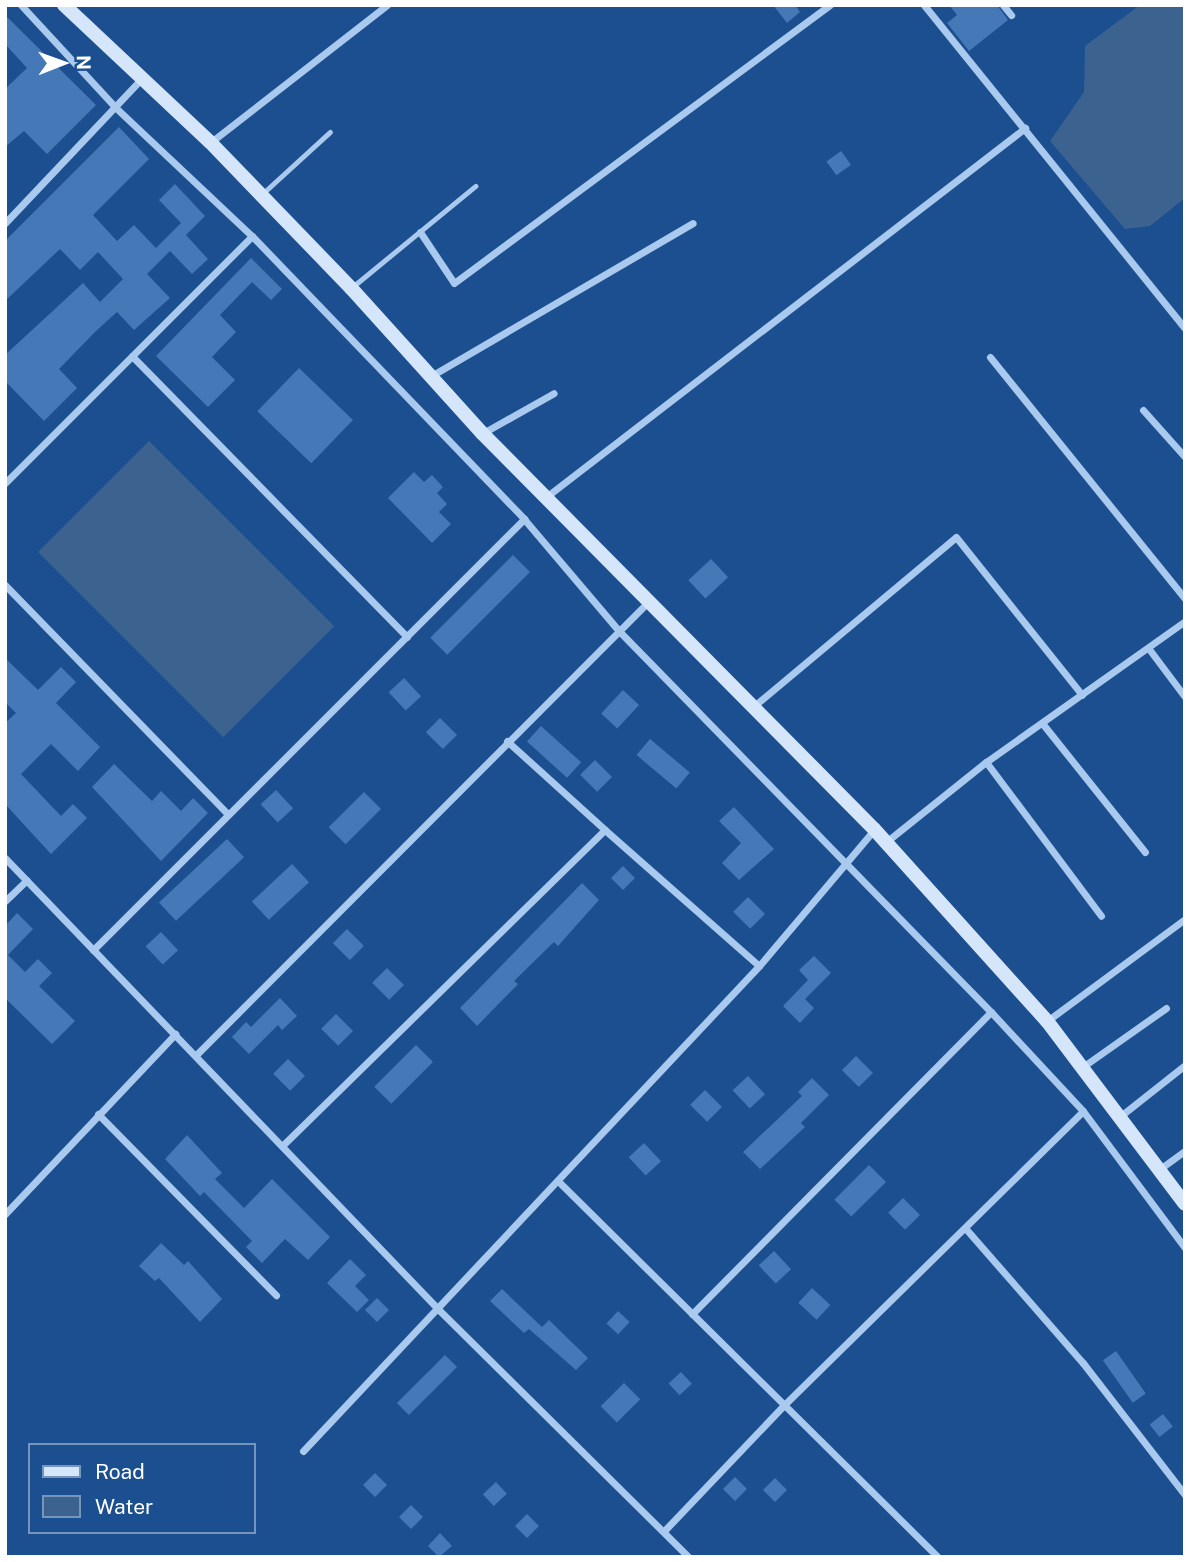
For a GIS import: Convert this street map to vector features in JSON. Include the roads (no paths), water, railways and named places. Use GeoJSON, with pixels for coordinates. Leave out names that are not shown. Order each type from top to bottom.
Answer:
{"type":"FeatureCollection","features":[{"type":"Feature","properties":{"kind":"street"},"geometry":{"type":"LineString","coordinates":[[21,5],[116,107],[252,236],[524,519],[620,632],[846,867],[991,1012],[1083,1111],[1185,1248]]}},
{"type":"Feature","properties":{"kind":"street"},"geometry":{"type":"LineString","coordinates":[[64,5],[140,80],[210,142],[351,288],[482,433],[874,829],[1047,1021],[1156,1172],[1185,1204]]}},
{"type":"Feature","properties":{"kind":"street"},"geometry":{"type":"LineString","coordinates":[[210,142],[387,5]]}},
{"type":"Feature","properties":{"kind":"street"},"geometry":{"type":"LineString","coordinates":[[420,232],[454,282],[830,5]]}},
{"type":"Feature","properties":{"kind":"street"},"geometry":{"type":"LineString","coordinates":[[924,5],[1185,328]]}},
{"type":"Feature","properties":{"kind":"street"},"geometry":{"type":"LineString","coordinates":[[1003,5],[1010,15]]}},
{"type":"Feature","properties":{"kind":"street"},"geometry":{"type":"LineString","coordinates":[[5,223],[140,80]]}},
{"type":"Feature","properties":{"kind":"street"},"geometry":{"type":"LineString","coordinates":[[545,497],[1025,128]]}},
{"type":"Feature","properties":{"kind":"street"},"geometry":{"type":"LineString","coordinates":[[431,376],[693,223]]}},
{"type":"Feature","properties":{"kind":"street"},"geometry":{"type":"LineString","coordinates":[[5,483],[252,236]]}},
{"type":"Feature","properties":{"kind":"street"},"geometry":{"type":"LineString","coordinates":[[132,356],[407,637]]}},
{"type":"Feature","properties":{"kind":"street"},"geometry":{"type":"LineString","coordinates":[[990,357],[1185,599]]}},
{"type":"Feature","properties":{"kind":"street"},"geometry":{"type":"LineString","coordinates":[[482,433],[554,393]]}},
{"type":"Feature","properties":{"kind":"street"},"geometry":{"type":"LineString","coordinates":[[1143,410],[1185,457]]}},
{"type":"Feature","properties":{"kind":"street"},"geometry":{"type":"LineString","coordinates":[[93,950],[524,519]]}},
{"type":"Feature","properties":{"kind":"street"},"geometry":{"type":"LineString","coordinates":[[754,706],[956,537],[1082,695]]}},
{"type":"Feature","properties":{"kind":"street"},"geometry":{"type":"LineString","coordinates":[[5,585],[228,814]]}},
{"type":"Feature","properties":{"kind":"street"},"geometry":{"type":"LineString","coordinates":[[196,1055],[507,741],[650,601]]}},
{"type":"Feature","properties":{"kind":"street"},"geometry":{"type":"LineString","coordinates":[[886,842],[985,762],[1149,649],[1185,621]]}},
{"type":"Feature","properties":{"kind":"street"},"geometry":{"type":"LineString","coordinates":[[1149,649],[1185,698]]}},
{"type":"Feature","properties":{"kind":"street"},"geometry":{"type":"LineString","coordinates":[[1042,723],[1145,852]]}},
{"type":"Feature","properties":{"kind":"street"},"geometry":{"type":"LineString","coordinates":[[507,741],[759,966]]}},
{"type":"Feature","properties":{"kind":"street"},"geometry":{"type":"LineString","coordinates":[[985,762],[1101,916]]}},
{"type":"Feature","properties":{"kind":"street"},"geometry":{"type":"LineString","coordinates":[[303,1451],[439,1310],[759,966],[846,867],[874,829]]}},
{"type":"Feature","properties":{"kind":"street"},"geometry":{"type":"LineString","coordinates":[[284,1144],[605,830]]}},
{"type":"Feature","properties":{"kind":"street"},"geometry":{"type":"LineString","coordinates":[[5,858],[284,1144],[439,1310],[690,1557]]}},
{"type":"Feature","properties":{"kind":"street"},"geometry":{"type":"LineString","coordinates":[[5,901],[27,880]]}},
{"type":"Feature","properties":{"kind":"street"},"geometry":{"type":"LineString","coordinates":[[1047,1021],[1185,919]]}},
{"type":"Feature","properties":{"kind":"street"},"geometry":{"type":"LineString","coordinates":[[1080,1068],[1166,1008]]}},
{"type":"Feature","properties":{"kind":"street"},"geometry":{"type":"LineString","coordinates":[[692,1314],[991,1012]]}},
{"type":"Feature","properties":{"kind":"street"},"geometry":{"type":"LineString","coordinates":[[5,1214],[175,1034]]}},
{"type":"Feature","properties":{"kind":"street"},"geometry":{"type":"LineString","coordinates":[[1117,1118],[1185,1065]]}},
{"type":"Feature","properties":{"kind":"street"},"geometry":{"type":"LineString","coordinates":[[664,1531],[783,1405],[1083,1111]]}},
{"type":"Feature","properties":{"kind":"street"},"geometry":{"type":"LineString","coordinates":[[98,1114],[276,1295]]}},
{"type":"Feature","properties":{"kind":"street"},"geometry":{"type":"LineString","coordinates":[[1156,1172],[1185,1151]]}},
{"type":"Feature","properties":{"kind":"street"},"geometry":{"type":"LineString","coordinates":[[559,1182],[938,1557]]}},
{"type":"Feature","properties":{"kind":"street"},"geometry":{"type":"LineString","coordinates":[[965,1229],[1083,1363],[1185,1495]]}},
{"type":"Feature","properties":{"kind":"lane"},"geometry":{"type":"LineString","coordinates":[[260,196],[330,132]]}},
{"type":"Feature","properties":{"kind":"lane"},"geometry":{"type":"LineString","coordinates":[[351,288],[475,186]]}},
{"type":"Feature","properties":{"kind":"water"},"geometry":{"type":"Polygon","coordinates":[[[1140,5],[1185,5],[1185,198],[1150,226],[1125,229],[1050,141],[1084,92],[1085,46],[1140,5]]]}},
{"type":"Feature","properties":{"kind":"water"},"geometry":{"type":"Polygon","coordinates":[[[149,441],[334,626],[223,737],[38,552],[149,441]]]}}]}
